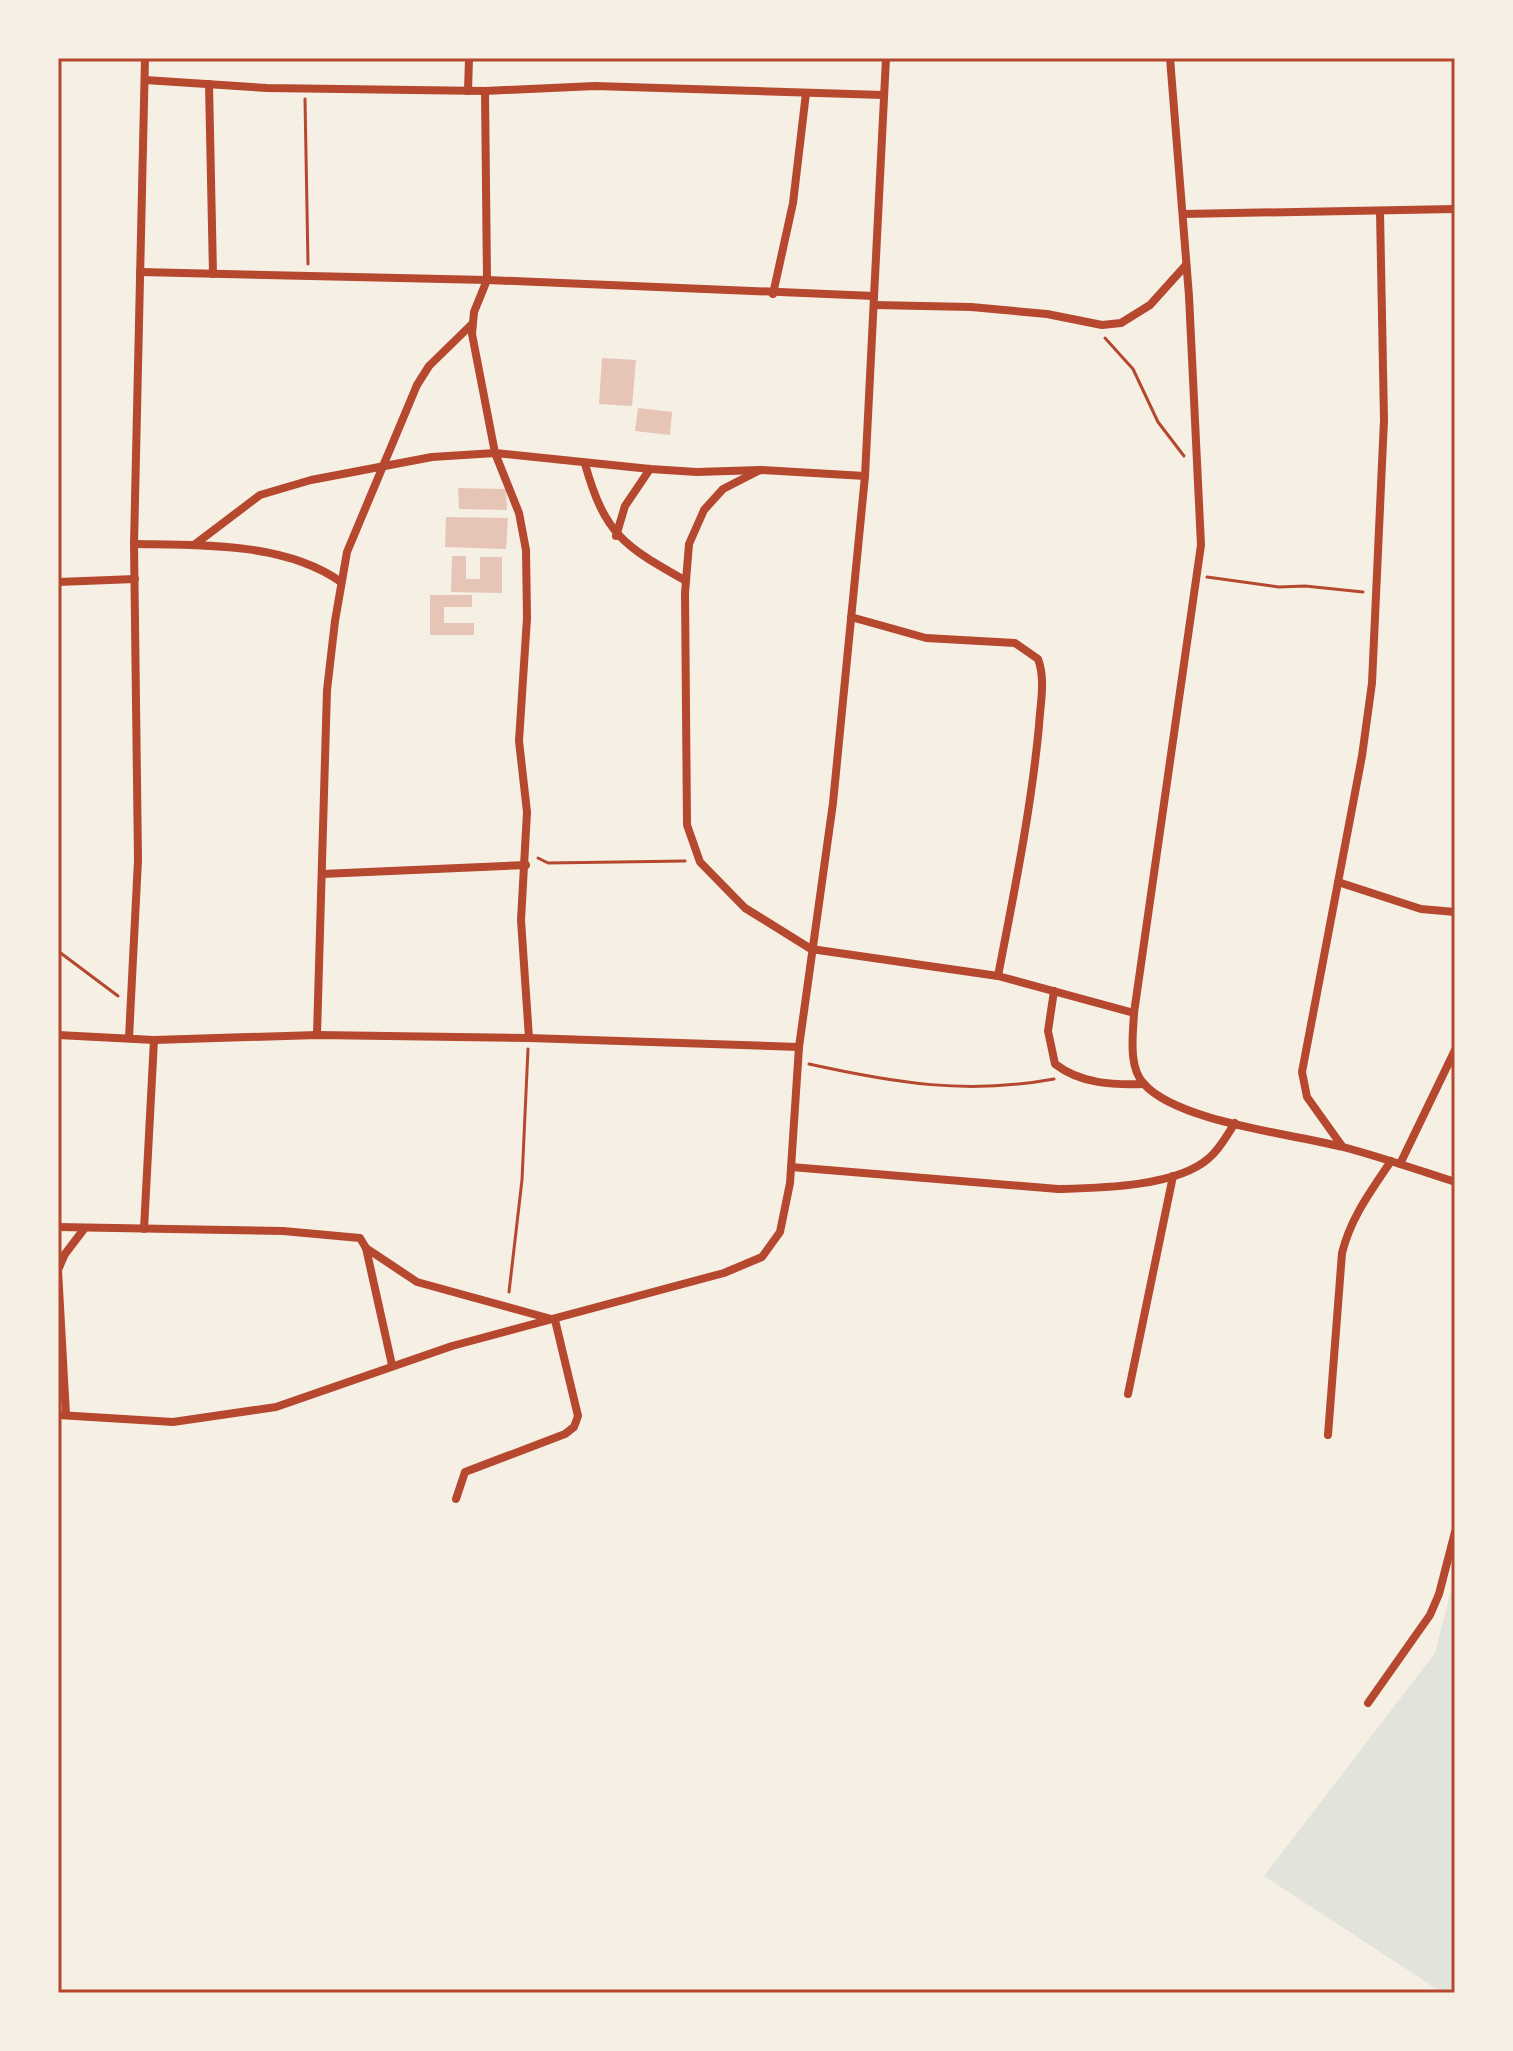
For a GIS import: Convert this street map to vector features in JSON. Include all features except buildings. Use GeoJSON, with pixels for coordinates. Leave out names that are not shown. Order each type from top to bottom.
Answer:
{"type":"FeatureCollection","features":[{"type":"Feature","properties":{"kind":"street"},"geometry":{"type":"LineString","coordinates":[[129,1038],[138,860],[134,544],[145,58]]}},
{"type":"Feature","properties":{"kind":"street"},"geometry":{"type":"LineString","coordinates":[[468,91],[469,58]]}},
{"type":"Feature","properties":{"kind":"street"},"geometry":{"type":"LineString","coordinates":[[84,1229],[58,1269],[62,1415],[173,1422],[276,1407],[392,1365],[724,1273],[762,1257],[780,1232],[791,1167],[799,1047],[811,949],[833,803],[865,476],[886,58]]}},
{"type":"Feature","properties":{"kind":"street"},"geometry":{"type":"LineString","coordinates":[[1170,58],[1183,214],[1201,545],[1134,1013],[1135,1068],[1144,1084],[1170,1102],[1235,1123],[1343,1147],[1455,1182]]}},
{"type":"Feature","properties":{"kind":"street"},"geometry":{"type":"LineString","coordinates":[[145,80],[305,88],[485,91],[595,86],[883,95]]}},
{"type":"Feature","properties":{"kind":"street"},"geometry":{"type":"LineString","coordinates":[[209,84],[213,274]]}},
{"type":"Feature","properties":{"kind":"street"},"geometry":{"type":"LineString","coordinates":[[485,91],[487,280],[473,323],[474,355],[495,453],[519,513],[526,550],[527,618],[519,741],[527,812],[521,920],[529,1038]]}},
{"type":"Feature","properties":{"kind":"street"},"geometry":{"type":"LineString","coordinates":[[773,294],[793,203],[806,93]]}},
{"type":"Feature","properties":{"kind":"street"},"geometry":{"type":"LineString","coordinates":[[1183,214],[1455,209]]}},
{"type":"Feature","properties":{"kind":"street"},"geometry":{"type":"LineString","coordinates":[[1343,1147],[1307,1097],[1302,1072],[1362,756],[1372,683],[1384,420],[1380,212]]}},
{"type":"Feature","properties":{"kind":"street"},"geometry":{"type":"LineString","coordinates":[[140,272],[487,280],[773,294],[1047,314],[1102,325],[1135,317],[1186,265]]}},
{"type":"Feature","properties":{"kind":"street"},"geometry":{"type":"LineString","coordinates":[[317,1035],[327,690],[347,552],[417,385],[429,366],[473,323]]}},
{"type":"Feature","properties":{"kind":"street"},"geometry":{"type":"LineString","coordinates":[[194,545],[260,495],[432,457],[495,453],[585,464],[697,472],[760,470],[865,476]]}},
{"type":"Feature","properties":{"kind":"street"},"geometry":{"type":"LineString","coordinates":[[585,464],[600,508],[616,536],[632,550],[686,581]]}},
{"type":"Feature","properties":{"kind":"street"},"geometry":{"type":"LineString","coordinates":[[616,536],[625,506],[650,469]]}},
{"type":"Feature","properties":{"kind":"street"},"geometry":{"type":"LineString","coordinates":[[760,470],[723,489],[704,510],[689,544],[686,581],[687,825],[700,862],[745,908],[811,949],[998,976],[1134,1013]]}},
{"type":"Feature","properties":{"kind":"street"},"geometry":{"type":"LineString","coordinates":[[134,544],[194,545],[290,557],[326,571],[341,582]]}},
{"type":"Feature","properties":{"kind":"street"},"geometry":{"type":"LineString","coordinates":[[58,582],[135,579]]}},
{"type":"Feature","properties":{"kind":"street"},"geometry":{"type":"LineString","coordinates":[[851,617],[926,638],[1015,643],[1031,652],[1042,669],[1028,819],[998,976]]}},
{"type":"Feature","properties":{"kind":"street"},"geometry":{"type":"LineString","coordinates":[[322,874],[526,865]]}},
{"type":"Feature","properties":{"kind":"street"},"geometry":{"type":"LineString","coordinates":[[1338,882],[1421,909],[1455,912]]}},
{"type":"Feature","properties":{"kind":"street"},"geometry":{"type":"LineString","coordinates":[[1054,991],[1048,1014],[1055,1064],[1070,1076],[1114,1085],[1144,1084]]}},
{"type":"Feature","properties":{"kind":"street"},"geometry":{"type":"LineString","coordinates":[[58,1035],[154,1040],[317,1035],[529,1038],[799,1047]]}},
{"type":"Feature","properties":{"kind":"street"},"geometry":{"type":"LineString","coordinates":[[144,1229],[154,1040]]}},
{"type":"Feature","properties":{"kind":"street"},"geometry":{"type":"LineString","coordinates":[[1328,1435],[1342,1253],[1348,1228],[1358,1209],[1395,1162],[1455,1050]]}},
{"type":"Feature","properties":{"kind":"street"},"geometry":{"type":"LineString","coordinates":[[791,1167],[1058,1189],[1173,1176],[1207,1160],[1235,1123]]}},
{"type":"Feature","properties":{"kind":"street"},"geometry":{"type":"LineString","coordinates":[[1128,1394],[1173,1176]]}},
{"type":"Feature","properties":{"kind":"street"},"geometry":{"type":"LineString","coordinates":[[58,1227],[350,1235],[360,1238],[366,1248],[392,1365]]}},
{"type":"Feature","properties":{"kind":"street"},"geometry":{"type":"LineString","coordinates":[[366,1248],[417,1282],[555,1320]]}},
{"type":"Feature","properties":{"kind":"street"},"geometry":{"type":"LineString","coordinates":[[456,1499],[465,1472],[565,1434],[574,1427],[578,1416],[555,1320]]}},
{"type":"Feature","properties":{"kind":"street"},"geometry":{"type":"LineString","coordinates":[[1368,1703],[1430,1615],[1439,1594],[1455,1532]]}},
{"type":"Feature","properties":{"kind":"path"},"geometry":{"type":"LineString","coordinates":[[305,88],[308,277]]}},
{"type":"Feature","properties":{"kind":"path"},"geometry":{"type":"LineString","coordinates":[[1089,322],[1133,369],[1158,422],[1171,436],[1179,453],[1198,463]]}},
{"type":"Feature","properties":{"kind":"path"},"geometry":{"type":"LineString","coordinates":[[1197,576],[1279,587],[1305,586],[1374,594]]}},
{"type":"Feature","properties":{"kind":"path"},"geometry":{"type":"LineString","coordinates":[[526,850],[548,863],[700,862]]}},
{"type":"Feature","properties":{"kind":"path"},"geometry":{"type":"LineString","coordinates":[[58,951],[131,1005]]}},
{"type":"Feature","properties":{"kind":"path"},"geometry":{"type":"LineString","coordinates":[[507,1308],[518,1231],[529,1038]]}},
{"type":"Feature","properties":{"kind":"path"},"geometry":{"type":"LineString","coordinates":[[798,1062],[886,1081],[965,1089],[1015,1087],[1070,1076]]}},
{"type":"Feature","properties":{"kind":"shaded area"},"geometry":{"type":"Polygon","coordinates":[[[1455,1575],[1455,1993],[1443,1993],[1264,1876],[1435,1653],[1455,1575]]]}}]}
